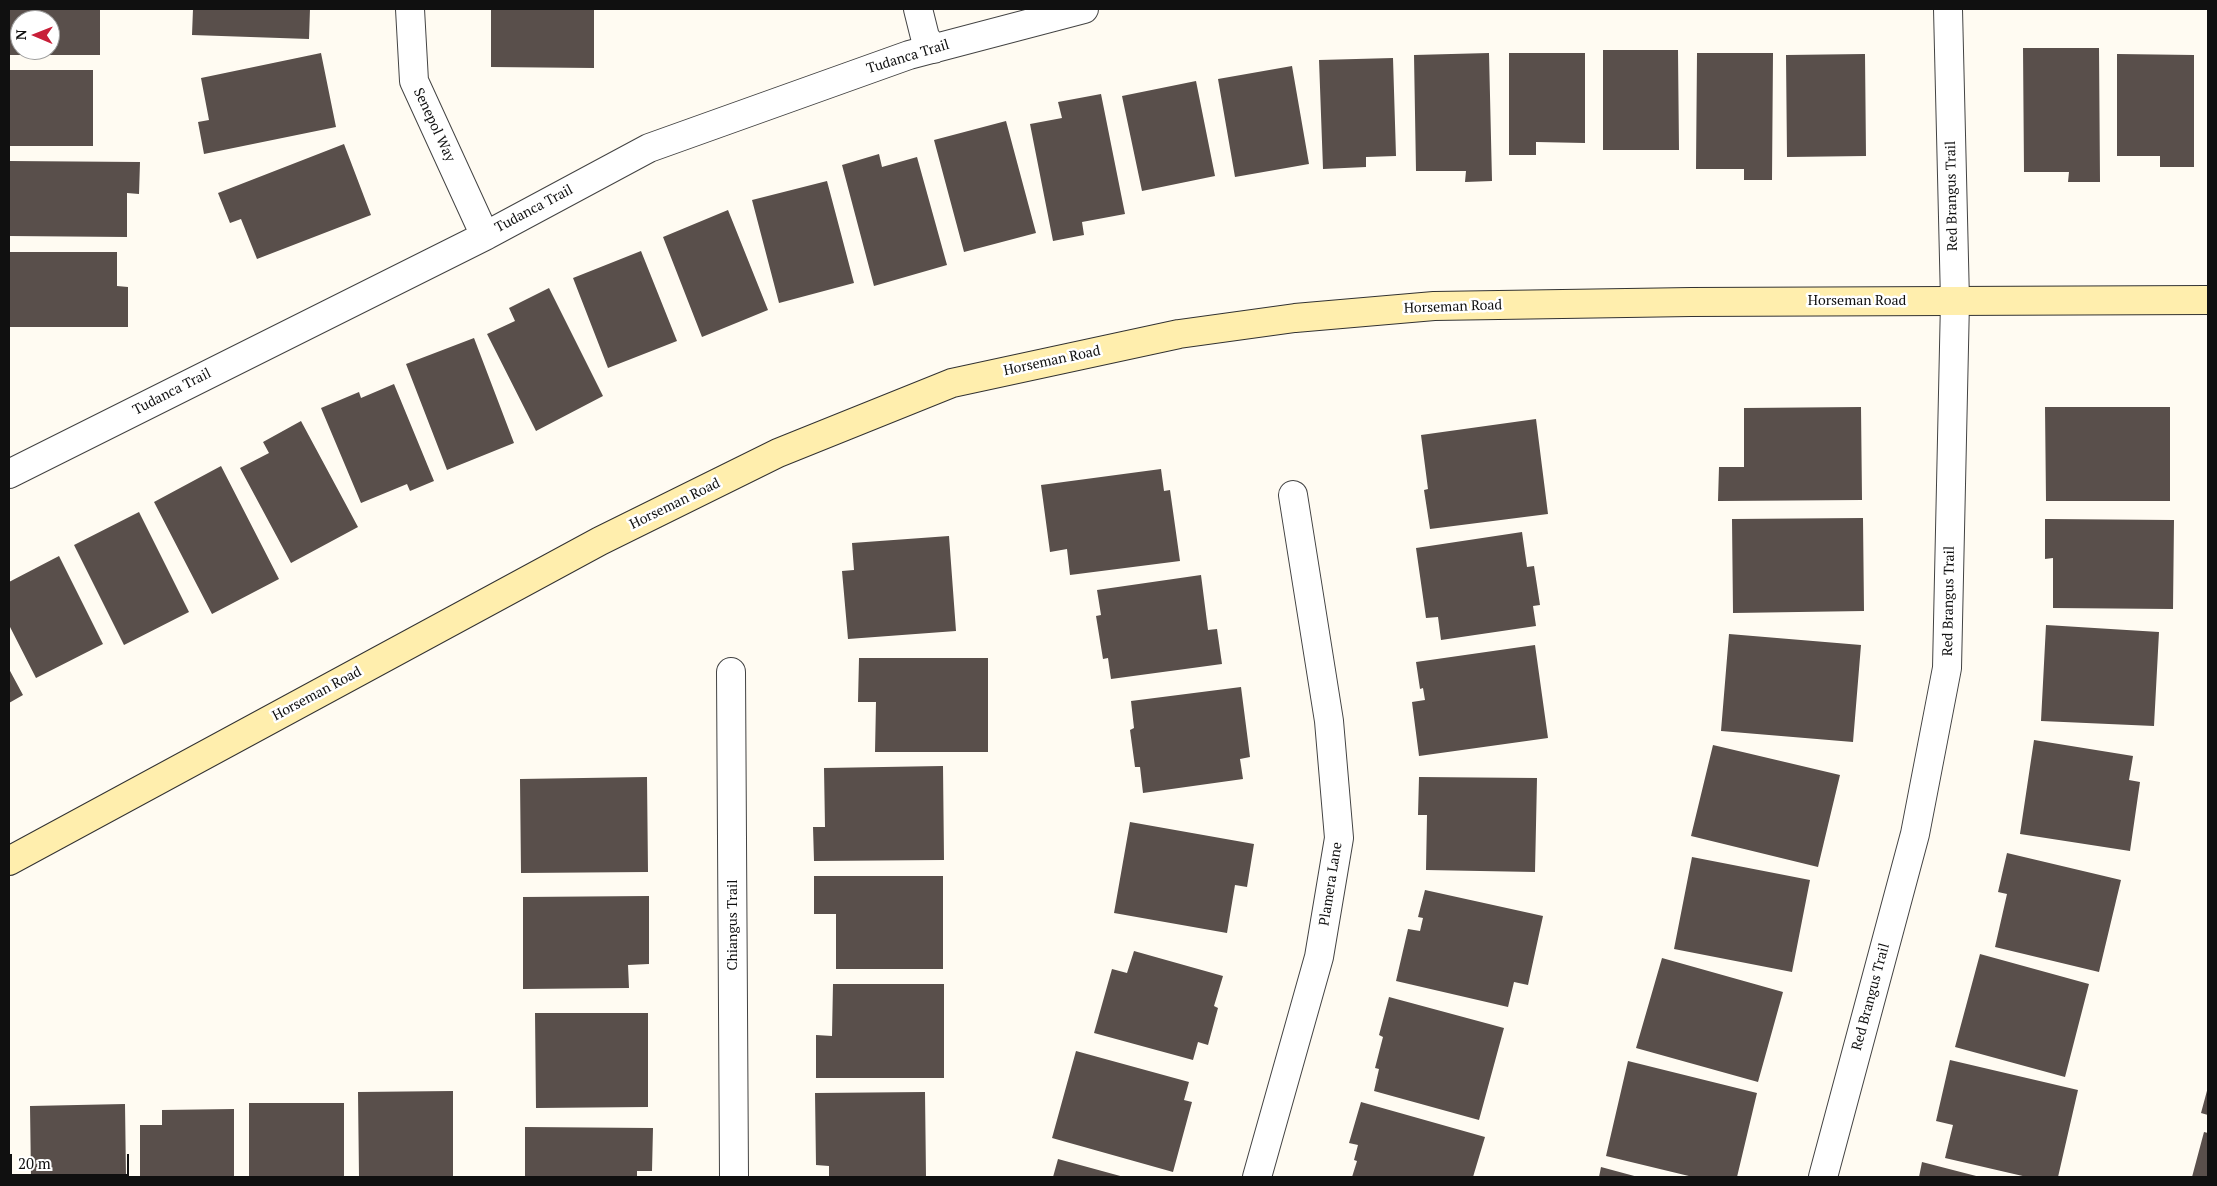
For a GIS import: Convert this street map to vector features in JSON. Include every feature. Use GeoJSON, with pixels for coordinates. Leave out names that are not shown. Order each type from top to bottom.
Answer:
{"type":"FeatureCollection","features":[{"type":"Feature","properties":{"kind":"street","name":"Senepol Way"},"geometry":{"type":"LineString","coordinates":[[410,9],[414,81],[484,236]]}},
{"type":"Feature","properties":{"kind":"street"},"geometry":{"type":"LineString","coordinates":[[918,9],[925,38],[934,49]]}},
{"type":"Feature","properties":{"kind":"street","name":"Tudanca Trail"},"geometry":{"type":"LineString","coordinates":[[9,474],[484,236],[649,148],[809,89],[934,49],[1084,9]]}},
{"type":"Feature","properties":{"kind":"street","name":"Red Brangus Trail"},"geometry":{"type":"LineString","coordinates":[[1823,1177],[1915,834],[1947,668],[1954,301],[1948,9]]}},
{"type":"Feature","properties":{"kind":"street","name":"Horseman Road"},"geometry":{"type":"LineString","coordinates":[[9,861],[600,541],[778,453],[952,382],[1179,334],[1295,318],[1434,306],[1691,302],[2208,300]]}},
{"type":"Feature","properties":{"kind":"street","name":"Plamera Lane"},"geometry":{"type":"LineString","coordinates":[[1257,1177],[1319,957],[1339,838],[1329,721],[1294,495]]}},
{"type":"Feature","properties":{"kind":"street","name":"Chiangus Trail"},"geometry":{"type":"LineString","coordinates":[[731,672],[734,1177]]}},
{"type":"Feature","properties":{"kind":"building"},"geometry":{"type":"Polygon","coordinates":[[[9,9],[100,9],[100,55],[60,55],[60,10],[10,10],[10,55],[9,9]]]}},
{"type":"Feature","properties":{"kind":"building"},"geometry":{"type":"Polygon","coordinates":[[[193,9],[310,9],[309,39],[192,35],[193,9]]]}},
{"type":"Feature","properties":{"kind":"building"},"geometry":{"type":"Polygon","coordinates":[[[491,9],[594,9],[594,68],[491,67],[491,9]]]}},
{"type":"Feature","properties":{"kind":"building"},"geometry":{"type":"Polygon","coordinates":[[[2023,48],[2099,48],[2100,182],[2068,182],[2069,172],[2024,172],[2023,48]]]}},
{"type":"Feature","properties":{"kind":"building"},"geometry":{"type":"Polygon","coordinates":[[[1603,50],[1678,50],[1679,150],[1603,150],[1603,50]]]}},
{"type":"Feature","properties":{"kind":"building"},"geometry":{"type":"Polygon","coordinates":[[[321,53],[336,127],[204,154],[198,122],[209,120],[201,78],[321,53]]]}},
{"type":"Feature","properties":{"kind":"building"},"geometry":{"type":"Polygon","coordinates":[[[1489,53],[1492,181],[1465,182],[1466,171],[1416,171],[1414,55],[1489,53]]]}},
{"type":"Feature","properties":{"kind":"building"},"geometry":{"type":"Polygon","coordinates":[[[1509,53],[1585,53],[1585,143],[1536,142],[1536,155],[1509,155],[1509,53]]]}},
{"type":"Feature","properties":{"kind":"building"},"geometry":{"type":"Polygon","coordinates":[[[1697,53],[1773,53],[1772,180],[1744,180],[1744,169],[1696,169],[1697,53]]]}},
{"type":"Feature","properties":{"kind":"building"},"geometry":{"type":"Polygon","coordinates":[[[1865,54],[1866,156],[1787,157],[1786,55],[1865,54]]]}},
{"type":"Feature","properties":{"kind":"building"},"geometry":{"type":"Polygon","coordinates":[[[2117,54],[2194,55],[2194,167],[2160,167],[2160,156],[2117,156],[2117,54]]]}},
{"type":"Feature","properties":{"kind":"building"},"geometry":{"type":"Polygon","coordinates":[[[1393,58],[1396,156],[1366,157],[1366,167],[1323,169],[1319,60],[1393,58]]]}},
{"type":"Feature","properties":{"kind":"building"},"geometry":{"type":"Polygon","coordinates":[[[1292,66],[1309,164],[1235,177],[1218,79],[1292,66]]]}},
{"type":"Feature","properties":{"kind":"building"},"geometry":{"type":"Polygon","coordinates":[[[9,70],[93,70],[93,146],[9,146],[9,70]]]}},
{"type":"Feature","properties":{"kind":"building"},"geometry":{"type":"Polygon","coordinates":[[[1196,81],[1215,176],[1142,191],[1122,96],[1196,81]]]}},
{"type":"Feature","properties":{"kind":"building"},"geometry":{"type":"Polygon","coordinates":[[[1101,94],[1125,214],[1082,222],[1084,235],[1053,241],[1030,124],[1062,118],[1058,102],[1101,94]]]}},
{"type":"Feature","properties":{"kind":"building"},"geometry":{"type":"Polygon","coordinates":[[[1006,121],[1036,233],[964,252],[934,140],[1006,121]]]}},
{"type":"Feature","properties":{"kind":"building"},"geometry":{"type":"Polygon","coordinates":[[[344,144],[371,215],[257,259],[241,219],[230,223],[218,193],[344,144]]]}},
{"type":"Feature","properties":{"kind":"building"},"geometry":{"type":"Polygon","coordinates":[[[879,154],[882,167],[917,157],[947,265],[874,286],[842,165],[879,154]]]}},
{"type":"Feature","properties":{"kind":"building"},"geometry":{"type":"Polygon","coordinates":[[[9,161],[140,162],[139,194],[127,193],[127,237],[9,236],[9,161]]]}},
{"type":"Feature","properties":{"kind":"building"},"geometry":{"type":"Polygon","coordinates":[[[827,181],[854,283],[779,303],[752,200],[827,181]]]}},
{"type":"Feature","properties":{"kind":"building"},"geometry":{"type":"Polygon","coordinates":[[[728,210],[768,310],[702,337],[663,237],[728,210]]]}},
{"type":"Feature","properties":{"kind":"building"},"geometry":{"type":"Polygon","coordinates":[[[641,251],[677,341],[608,368],[573,278],[641,251]]]}},
{"type":"Feature","properties":{"kind":"building"},"geometry":{"type":"Polygon","coordinates":[[[9,252],[117,252],[117,286],[128,287],[128,327],[9,327],[9,252]]]}},
{"type":"Feature","properties":{"kind":"building"},"geometry":{"type":"Polygon","coordinates":[[[549,288],[603,396],[536,431],[487,334],[515,321],[509,308],[549,288]]]}},
{"type":"Feature","properties":{"kind":"building"},"geometry":{"type":"Polygon","coordinates":[[[474,338],[514,443],[447,470],[406,364],[474,338]]]}},
{"type":"Feature","properties":{"kind":"building"},"geometry":{"type":"Polygon","coordinates":[[[394,384],[434,481],[410,491],[407,484],[361,503],[321,408],[359,392],[361,398],[394,384]]]}},
{"type":"Feature","properties":{"kind":"building"},"geometry":{"type":"Polygon","coordinates":[[[1861,407],[1862,500],[1718,501],[1719,467],[1744,467],[1744,408],[1861,407]]]}},
{"type":"Feature","properties":{"kind":"building"},"geometry":{"type":"Polygon","coordinates":[[[2045,407],[2170,407],[2170,501],[2046,501],[2045,407]]]}},
{"type":"Feature","properties":{"kind":"building"},"geometry":{"type":"Polygon","coordinates":[[[1536,419],[1548,514],[1430,529],[1424,490],[1428,489],[1421,435],[1536,419]]]}},
{"type":"Feature","properties":{"kind":"building"},"geometry":{"type":"Polygon","coordinates":[[[301,421],[358,527],[291,563],[240,468],[269,453],[263,442],[301,421]]]}},
{"type":"Feature","properties":{"kind":"building"},"geometry":{"type":"Polygon","coordinates":[[[221,466],[279,579],[212,614],[154,502],[221,466]]]}},
{"type":"Feature","properties":{"kind":"building"},"geometry":{"type":"Polygon","coordinates":[[[1161,469],[1164,491],[1170,490],[1180,561],[1070,575],[1067,549],[1050,552],[1041,485],[1161,469]]]}},
{"type":"Feature","properties":{"kind":"building"},"geometry":{"type":"Polygon","coordinates":[[[139,512],[189,612],[124,645],[74,545],[139,512]]]}},
{"type":"Feature","properties":{"kind":"building"},"geometry":{"type":"Polygon","coordinates":[[[1863,518],[1864,611],[1733,613],[1732,519],[1863,518]]]}},
{"type":"Feature","properties":{"kind":"building"},"geometry":{"type":"Polygon","coordinates":[[[2045,519],[2174,520],[2173,609],[2053,608],[2053,558],[2045,559],[2045,519]]]}},
{"type":"Feature","properties":{"kind":"building"},"geometry":{"type":"Polygon","coordinates":[[[1522,532],[1527,567],[1534,566],[1540,605],[1533,606],[1536,626],[1441,640],[1438,617],[1426,618],[1416,548],[1522,532]]]}},
{"type":"Feature","properties":{"kind":"building"},"geometry":{"type":"Polygon","coordinates":[[[949,536],[956,631],[848,639],[842,571],[854,570],[852,543],[949,536]]]}},
{"type":"Feature","properties":{"kind":"building"},"geometry":{"type":"Polygon","coordinates":[[[59,556],[103,644],[36,678],[9,625],[9,582],[59,556]]]}},
{"type":"Feature","properties":{"kind":"building"},"geometry":{"type":"Polygon","coordinates":[[[1201,575],[1208,630],[1217,629],[1222,664],[1111,679],[1108,658],[1103,659],[1096,616],[1101,615],[1097,590],[1201,575]]]}},
{"type":"Feature","properties":{"kind":"building"},"geometry":{"type":"Polygon","coordinates":[[[2046,625],[2159,632],[2154,726],[2041,721],[2046,625]]]}},
{"type":"Feature","properties":{"kind":"building"},"geometry":{"type":"Polygon","coordinates":[[[1729,634],[1861,645],[1853,742],[1721,731],[1729,634]]]}},
{"type":"Feature","properties":{"kind":"building"},"geometry":{"type":"Polygon","coordinates":[[[1535,645],[1548,738],[1419,756],[1412,702],[1425,700],[1423,688],[1420,689],[1416,662],[1535,645]]]}},
{"type":"Feature","properties":{"kind":"building"},"geometry":{"type":"Polygon","coordinates":[[[859,658],[988,658],[988,752],[875,752],[876,702],[858,702],[859,658]]]}},
{"type":"Feature","properties":{"kind":"building"},"geometry":{"type":"Polygon","coordinates":[[[9,669],[23,695],[9,703],[9,669]]]}},
{"type":"Feature","properties":{"kind":"building"},"geometry":{"type":"Polygon","coordinates":[[[1241,687],[1250,757],[1240,759],[1243,779],[1143,793],[1140,767],[1135,767],[1130,730],[1134,728],[1131,701],[1241,687]]]}},
{"type":"Feature","properties":{"kind":"building"},"geometry":{"type":"Polygon","coordinates":[[[2034,740],[2133,756],[2129,780],[2140,782],[2130,851],[2020,834],[2034,740]]]}},
{"type":"Feature","properties":{"kind":"building"},"geometry":{"type":"Polygon","coordinates":[[[1713,745],[1840,775],[1818,867],[1691,836],[1713,745]]]}},
{"type":"Feature","properties":{"kind":"building"},"geometry":{"type":"Polygon","coordinates":[[[943,766],[944,860],[814,861],[813,827],[825,827],[824,768],[943,766]]]}},
{"type":"Feature","properties":{"kind":"building"},"geometry":{"type":"Polygon","coordinates":[[[647,777],[648,872],[521,873],[520,779],[647,777]]]}},
{"type":"Feature","properties":{"kind":"building"},"geometry":{"type":"Polygon","coordinates":[[[1419,777],[1537,778],[1535,872],[1426,870],[1427,815],[1418,815],[1419,777]]]}},
{"type":"Feature","properties":{"kind":"building"},"geometry":{"type":"Polygon","coordinates":[[[1130,822],[1254,844],[1247,887],[1235,885],[1227,933],[1114,913],[1130,822]]]}},
{"type":"Feature","properties":{"kind":"building"},"geometry":{"type":"Polygon","coordinates":[[[2007,853],[2121,880],[2099,972],[1995,947],[2007,894],[1998,892],[2007,853]]]}},
{"type":"Feature","properties":{"kind":"building"},"geometry":{"type":"Polygon","coordinates":[[[1692,857],[1810,880],[1792,972],[1674,949],[1692,857]]]}},
{"type":"Feature","properties":{"kind":"building"},"geometry":{"type":"Polygon","coordinates":[[[814,876],[943,876],[943,969],[836,969],[836,914],[814,914],[814,876]]]}},
{"type":"Feature","properties":{"kind":"building"},"geometry":{"type":"Polygon","coordinates":[[[1425,890],[1543,916],[1528,985],[1514,982],[1508,1007],[1396,981],[1408,929],[1420,931],[1423,918],[1418,917],[1425,890]]]}},
{"type":"Feature","properties":{"kind":"building"},"geometry":{"type":"Polygon","coordinates":[[[649,896],[649,964],[628,965],[629,988],[523,989],[523,897],[649,896]]]}},
{"type":"Feature","properties":{"kind":"building"},"geometry":{"type":"Polygon","coordinates":[[[1134,951],[1223,976],[1214,1006],[1218,1008],[1208,1045],[1198,1042],[1193,1060],[1094,1033],[1112,969],[1127,973],[1134,951]]]}},
{"type":"Feature","properties":{"kind":"building"},"geometry":{"type":"Polygon","coordinates":[[[1980,954],[2089,984],[2065,1077],[1955,1047],[1980,954]]]}},
{"type":"Feature","properties":{"kind":"building"},"geometry":{"type":"Polygon","coordinates":[[[1662,958],[1783,992],[1758,1082],[1636,1048],[1662,958]]]}},
{"type":"Feature","properties":{"kind":"building"},"geometry":{"type":"Polygon","coordinates":[[[833,984],[944,984],[944,1078],[816,1078],[816,1035],[832,1036],[833,984]]]}},
{"type":"Feature","properties":{"kind":"building"},"geometry":{"type":"Polygon","coordinates":[[[1389,997],[1504,1028],[1479,1120],[1374,1091],[1379,1069],[1375,1068],[1383,1037],[1379,1035],[1389,997]]]}},
{"type":"Feature","properties":{"kind":"building"},"geometry":{"type":"Polygon","coordinates":[[[535,1013],[648,1013],[648,1107],[536,1108],[535,1013]]]}},
{"type":"Feature","properties":{"kind":"building"},"geometry":{"type":"Polygon","coordinates":[[[1076,1051],[1189,1082],[1184,1100],[1192,1102],[1173,1172],[1052,1138],[1076,1051]]]}},
{"type":"Feature","properties":{"kind":"building"},"geometry":{"type":"Polygon","coordinates":[[[1950,1060],[2078,1090],[2058,1177],[2027,1177],[1945,1158],[1953,1125],[1936,1121],[1950,1060]]]}},
{"type":"Feature","properties":{"kind":"building"},"geometry":{"type":"Polygon","coordinates":[[[1628,1061],[1757,1093],[1737,1177],[1693,1177],[1606,1156],[1628,1061]]]}},
{"type":"Feature","properties":{"kind":"building"},"geometry":{"type":"Polygon","coordinates":[[[2208,1087],[2208,1115],[2201,1113],[2208,1087]]]}},
{"type":"Feature","properties":{"kind":"building"},"geometry":{"type":"Polygon","coordinates":[[[453,1091],[453,1177],[359,1177],[358,1092],[453,1091]]]}},
{"type":"Feature","properties":{"kind":"building"},"geometry":{"type":"Polygon","coordinates":[[[925,1092],[926,1177],[829,1177],[829,1166],[816,1165],[815,1093],[925,1092]]]}},
{"type":"Feature","properties":{"kind":"building"},"geometry":{"type":"Polygon","coordinates":[[[1361,1102],[1485,1137],[1473,1177],[1352,1177],[1357,1161],[1354,1160],[1358,1145],[1349,1143],[1361,1102]]]}},
{"type":"Feature","properties":{"kind":"building"},"geometry":{"type":"Polygon","coordinates":[[[249,1103],[344,1103],[344,1177],[249,1177],[249,1103]]]}},
{"type":"Feature","properties":{"kind":"building"},"geometry":{"type":"Polygon","coordinates":[[[125,1104],[126,1177],[31,1177],[30,1106],[125,1104]]]}},
{"type":"Feature","properties":{"kind":"building"},"geometry":{"type":"Polygon","coordinates":[[[234,1109],[234,1177],[140,1177],[140,1125],[162,1125],[162,1110],[234,1109]]]}},
{"type":"Feature","properties":{"kind":"building"},"geometry":{"type":"Polygon","coordinates":[[[525,1127],[653,1128],[652,1171],[637,1171],[637,1177],[525,1177],[525,1127]]]}},
{"type":"Feature","properties":{"kind":"building"},"geometry":{"type":"Polygon","coordinates":[[[2204,1132],[2208,1133],[2208,1177],[2192,1177],[2204,1132]]]}},
{"type":"Feature","properties":{"kind":"building"},"geometry":{"type":"Polygon","coordinates":[[[1058,1159],[1124,1177],[1053,1177],[1058,1159]]]}},
{"type":"Feature","properties":{"kind":"building"},"geometry":{"type":"Polygon","coordinates":[[[1922,1162],[1980,1177],[1919,1177],[1922,1162]]]}},
{"type":"Feature","properties":{"kind":"building"},"geometry":{"type":"Polygon","coordinates":[[[1601,1167],[1638,1177],[1599,1177],[1601,1167]]]}}]}
